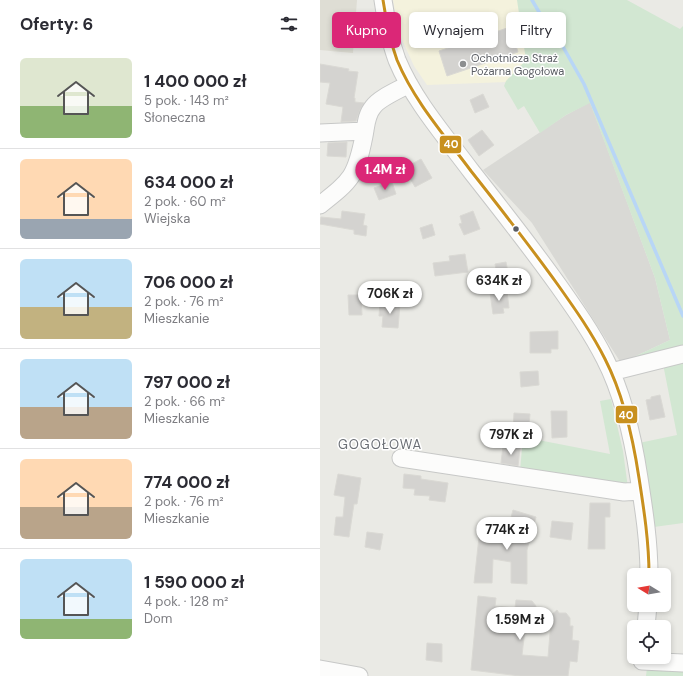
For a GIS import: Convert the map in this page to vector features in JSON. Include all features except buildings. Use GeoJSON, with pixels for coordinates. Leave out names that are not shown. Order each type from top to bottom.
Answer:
{"type":"FeatureCollection","features":[{"type":"Feature","properties":{"kind":"street"},"geometry":{"type":"LineString","coordinates":[[383,0],[395,54],[409,84],[442,133],[523,237],[581,318],[605,358],[628,424],[641,491],[647,538],[649,568]]}},
{"type":"Feature","properties":{"kind":"street"},"geometry":{"type":"LineString","coordinates":[[320,205],[344,186],[352,177],[360,159],[370,112],[375,104],[409,84]]}},
{"type":"Feature","properties":{"kind":"street"},"geometry":{"type":"LineString","coordinates":[[320,133],[365,131]]}},
{"type":"Feature","properties":{"kind":"street"},"geometry":{"type":"LineString","coordinates":[[611,372],[683,354]]}},
{"type":"Feature","properties":{"kind":"street"},"geometry":{"type":"LineString","coordinates":[[401,458],[624,492],[641,491]]}},
{"type":"Feature","properties":{"kind":"street"},"geometry":{"type":"LineString","coordinates":[[641,665],[683,663]]}},
{"type":"Feature","properties":{"kind":"street"},"geometry":{"type":"LineString","coordinates":[[320,669],[359,676]]}},
{"type":"Feature","properties":{"kind":"shaded area"},"geometry":{"type":"Polygon","coordinates":[[[320,0],[357,0],[356,12],[332,12],[332,48],[353,48],[353,53],[320,50],[320,0]]]}},
{"type":"Feature","properties":{"kind":"shaded area"},"geometry":{"type":"Polygon","coordinates":[[[393,0],[518,0],[520,12],[506,12],[506,48],[525,48],[527,60],[507,82],[427,85],[414,66],[401,37],[401,12],[395,12],[393,0]]]}},
{"type":"Feature","properties":{"kind":"shaded area"},"geometry":{"type":"Polygon","coordinates":[[[590,102],[655,278],[670,340],[621,363],[532,223],[483,170],[566,115],[590,102]]]}},
{"type":"Feature","properties":{"kind":"green space"},"geometry":{"type":"Polygon","coordinates":[[[517,0],[627,0],[680,29],[683,26],[683,349],[621,363],[670,340],[655,278],[590,103],[566,115],[540,133],[524,106],[518,110],[504,86],[506,81],[526,60],[524,48],[566,48],[566,12],[519,12],[517,0]]]}},
{"type":"Feature","properties":{"kind":"green space"},"geometry":{"type":"Polygon","coordinates":[[[683,360],[683,523],[654,527],[639,443],[677,435],[663,364],[683,360]]]}},
{"type":"Feature","properties":{"kind":"green space"},"geometry":{"type":"Polygon","coordinates":[[[611,399],[623,451],[628,488],[520,471],[523,437],[610,454],[600,401],[611,399]]]}},
{"type":"Feature","properties":{"kind":"green space"},"geometry":{"type":"Polygon","coordinates":[[[647,668],[683,669],[683,676],[646,676],[647,668]]]}},
{"type":"Feature","properties":{"kind":"waterway"},"geometry":{"type":"LineString","coordinates":[[532,0],[549,29],[562,45],[584,84],[683,316]]}},
{"type":"Feature","properties":{"kind":"transit line","name":"40"},"geometry":{"type":"LineString","coordinates":[[383,0],[388,30],[397,60],[412,90],[441,131],[564,294],[595,340],[612,373],[623,402],[634,448],[646,526],[649,568]]}},
{"type":"Feature","properties":{"kind":"place","name":"Ochotnicza Straż Pożarna Gogołowa"},"geometry":{"type":"Point","coordinates":[463,64]}},
{"type":"Feature","properties":{"kind":"district","name":"GOGOŁOWA"},"geometry":{"type":"Point","coordinates":[380,444]}}]}
